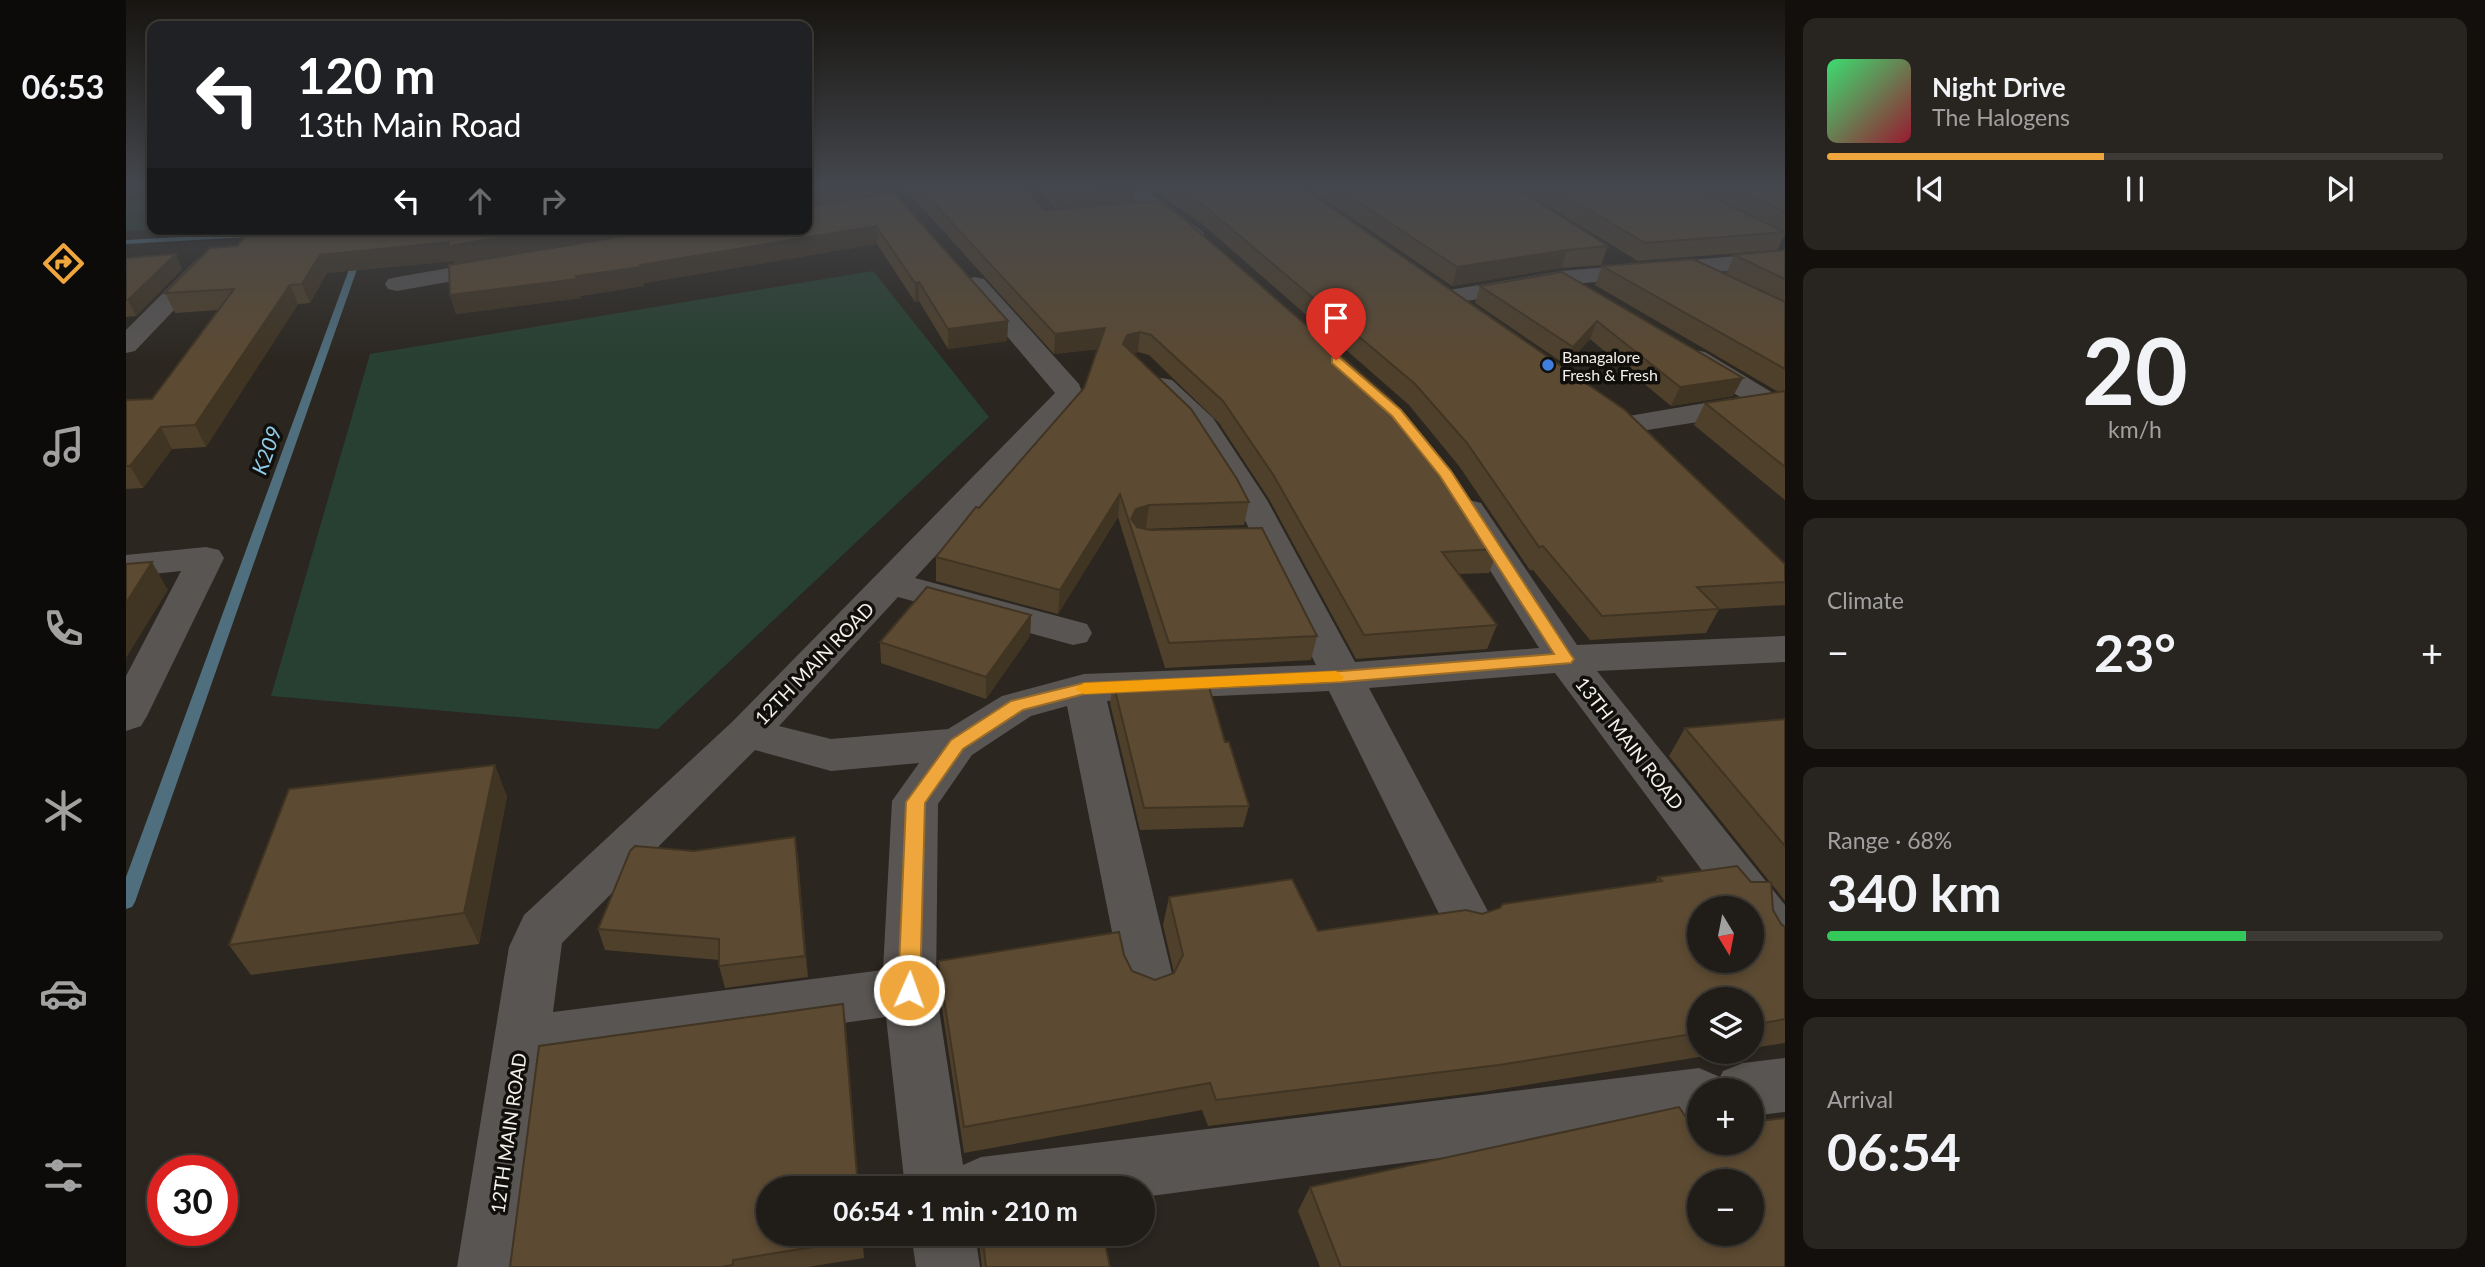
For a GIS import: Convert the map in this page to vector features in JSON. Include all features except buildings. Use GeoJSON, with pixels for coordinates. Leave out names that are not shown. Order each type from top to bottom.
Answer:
{"type":"FeatureCollection","features":[{"type":"Feature","properties":{"kind":"street"},"geometry":{"type":"LineString","coordinates":[[1207,245],[1219,256]]}},
{"type":"Feature","properties":{"kind":"street"},"geometry":{"type":"LineString","coordinates":[[126,345],[217,251]]}},
{"type":"Feature","properties":{"kind":"street"},"geometry":{"type":"LineString","coordinates":[[1608,256],[1630,270]]}},
{"type":"Feature","properties":{"kind":"street"},"geometry":{"type":"LineString","coordinates":[[1482,321],[1438,290],[1684,265],[1785,259]]}},
{"type":"Feature","properties":{"kind":"street","name":"12TH MAIN ROAD"},"geometry":{"type":"LineString","coordinates":[[489,1267],[535,947],[542,930],[747,733],[1069,395],[1069,390],[954,260]]}},
{"type":"Feature","properties":{"kind":"street"},"geometry":{"type":"LineString","coordinates":[[397,284],[518,263]]}},
{"type":"Feature","properties":{"kind":"street"},"geometry":{"type":"LineString","coordinates":[[1684,265],[1729,288]]}},
{"type":"Feature","properties":{"kind":"street"},"geometry":{"type":"LineString","coordinates":[[1561,278],[1596,299]]}},
{"type":"Feature","properties":{"kind":"street"},"geometry":{"type":"LineString","coordinates":[[1676,347],[1776,401]]}},
{"type":"Feature","properties":{"kind":"street"},"geometry":{"type":"LineString","coordinates":[[1137,363],[1202,424],[1251,500],[1467,919]]}},
{"type":"Feature","properties":{"kind":"street"},"geometry":{"type":"LineString","coordinates":[[1655,445],[1617,416],[1776,401]]}},
{"type":"Feature","properties":{"kind":"street","name":"13TH MAIN ROAD"},"geometry":{"type":"LineString","coordinates":[[1453,486],[1566,659],[1785,943]]}},
{"type":"Feature","properties":{"kind":"street"},"geometry":{"type":"LineString","coordinates":[[1230,539],[1271,538]]}},
{"type":"Feature","properties":{"kind":"street"},"geometry":{"type":"LineString","coordinates":[[126,566],[206,558],[126,716]]}},
{"type":"Feature","properties":{"kind":"street"},"geometry":{"type":"LineString","coordinates":[[890,583],[1073,633]]}},
{"type":"Feature","properties":{"kind":"street"},"geometry":{"type":"LineString","coordinates":[[934,1176],[909,990],[915,802],[957,744],[1017,706],[1084,688],[1342,677],[1566,659],[1785,649]]}},
{"type":"Feature","properties":{"kind":"street"},"geometry":{"type":"LineString","coordinates":[[1084,688],[1148,982]]}},
{"type":"Feature","properties":{"kind":"street"},"geometry":{"type":"LineString","coordinates":[[747,733],[831,755],[957,744]]}},
{"type":"Feature","properties":{"kind":"street"},"geometry":{"type":"LineString","coordinates":[[522,1042],[909,990]]}},
{"type":"Feature","properties":{"kind":"street"},"geometry":{"type":"LineString","coordinates":[[1764,1088],[1785,1085]]}},
{"type":"Feature","properties":{"kind":"street"},"geometry":{"type":"LineString","coordinates":[[1075,1176],[1687,1098]]}},
{"type":"Feature","properties":{"kind":"street"},"geometry":{"type":"LineString","coordinates":[[945,1246],[948,1267]]}},
{"type":"Feature","properties":{"kind":"green space"},"geometry":{"type":"Polygon","coordinates":[[[873,271],[989,417],[658,729],[271,696],[370,354],[873,271]]]}},
{"type":"Feature","properties":{"kind":"waterway","name":"K209"},"geometry":{"type":"LineString","coordinates":[[126,902],[358,255]]}},
{"type":"Feature","properties":{"kind":"slow traffic"},"geometry":{"type":"LineString","coordinates":[[1084,689],[1336,677]]}},
{"type":"Feature","properties":{"kind":"place","name":"Banagalore Fresh & Fresh"},"geometry":{"type":"Point","coordinates":[1548,365]}},
{"type":"Feature","properties":{"kind":"route"},"geometry":{"type":"LineString","coordinates":[[909,990],[915,802],[957,744],[1017,706],[1084,688],[1342,677],[1566,659],[1446,474],[1396,413],[1336,360]]}}]}
